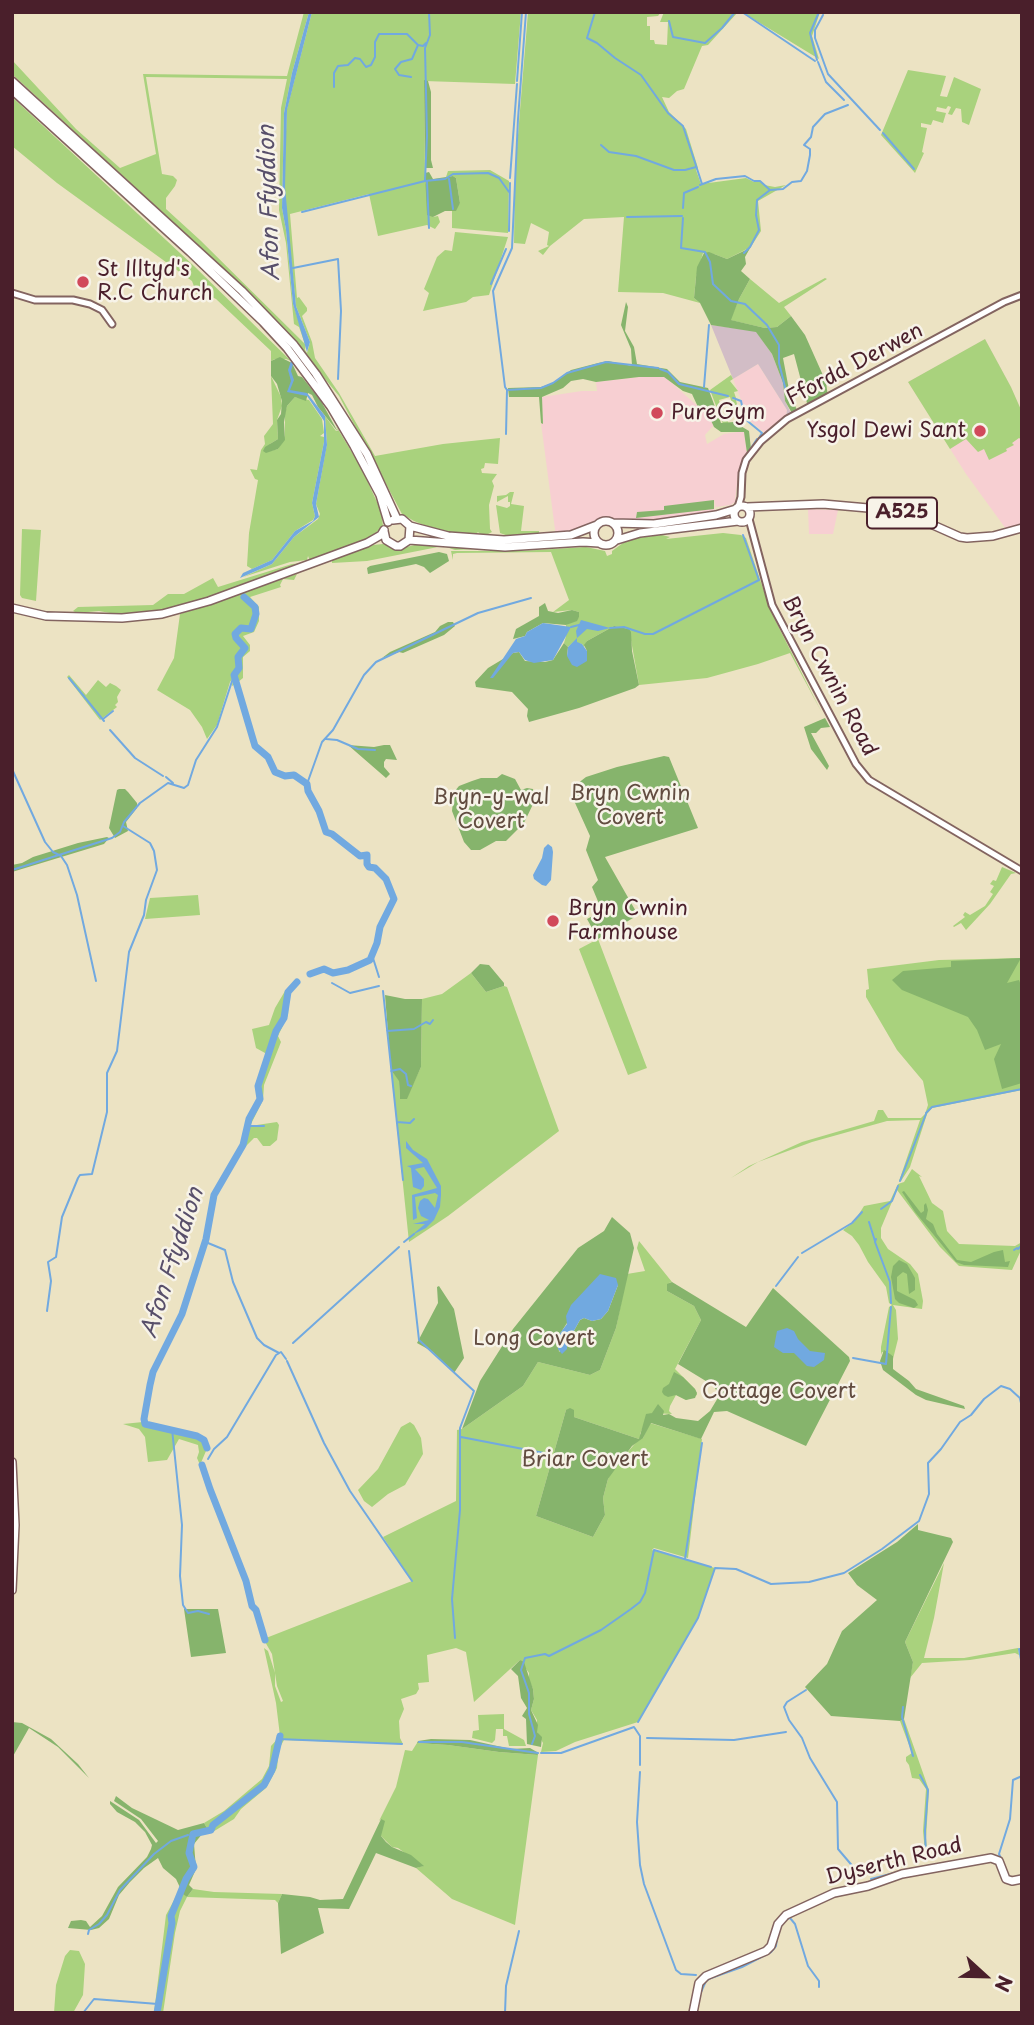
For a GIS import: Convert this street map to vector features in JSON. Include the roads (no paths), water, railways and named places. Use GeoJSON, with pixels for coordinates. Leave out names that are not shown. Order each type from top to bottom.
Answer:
{"type":"FeatureCollection","features":[{"type":"Feature","properties":{"kind":"main road"},"geometry":{"type":"LineString","coordinates":[[12,81],[232,282],[294,345],[368,454],[397,519]]}},
{"type":"Feature","properties":{"kind":"main road"},"geometry":{"type":"LineString","coordinates":[[12,90],[208,269],[287,348],[331,407],[354,446],[380,495],[388,522],[381,535],[367,543],[209,601],[162,614],[122,618],[58,617],[12,608]]}},
{"type":"Feature","properties":{"kind":"main road","name":"A525"},"geometry":{"type":"LineString","coordinates":[[410,526],[448,536],[506,540],[571,535],[603,521],[654,524],[716,515],[742,507],[836,504],[902,513],[960,537],[982,538],[1022,528]]}},
{"type":"Feature","properties":{"kind":"main road"},"geometry":{"type":"LineString","coordinates":[[742,507],[745,520]]}},
{"type":"Feature","properties":{"kind":"main road"},"geometry":{"type":"LineString","coordinates":[[742,507],[734,516],[745,520]]}},
{"type":"Feature","properties":{"kind":"main road","name":"A525"},"geometry":{"type":"LineString","coordinates":[[409,540],[495,547],[583,542],[607,546],[640,533],[745,520],[776,507]]}},
{"type":"Feature","properties":{"kind":"main road"},"geometry":{"type":"LineString","coordinates":[[367,543],[386,540],[396,546],[409,540],[410,526],[405,521],[397,519],[388,522]]}},
{"type":"Feature","properties":{"kind":"main road"},"geometry":{"type":"LineString","coordinates":[[613,523],[618,531],[617,540]]}},
{"type":"Feature","properties":{"kind":"main road"},"geometry":{"type":"LineString","coordinates":[[597,525],[594,536],[599,544]]}},
{"type":"Feature","properties":{"kind":"main road"},"geometry":{"type":"LineString","coordinates":[[384,530],[386,540]]}},
{"type":"Feature","properties":{"kind":"main road"},"geometry":{"type":"LineString","coordinates":[[12,1462],[15,1525],[12,1590]]}},
{"type":"Feature","properties":{"kind":"main road","name":"Dyserth Road"},"geometry":{"type":"LineString","coordinates":[[693,2013],[699,1983],[706,1976],[766,1951],[773,1942],[778,1924],[789,1913],[834,1893],[868,1886],[902,1874],[991,1858],[999,1861],[1006,1879],[1022,1879]]}},
{"type":"Feature","properties":{"kind":"street"},"geometry":{"type":"LineString","coordinates":[[12,293],[35,300],[74,300],[90,304],[102,310],[112,324]]}},
{"type":"Feature","properties":{"kind":"street","name":"Ffordd Derwen"},"geometry":{"type":"LineString","coordinates":[[742,507],[741,473],[746,460],[761,441],[787,419],[1004,302],[1022,295]]}},
{"type":"Feature","properties":{"kind":"street","name":"Bryn Cwnin Road"},"geometry":{"type":"LineString","coordinates":[[745,520],[753,535],[772,605],[856,764],[869,779],[1022,871]]}},
{"type":"Feature","properties":{"kind":"water"},"geometry":{"type":"Polygon","coordinates":[[[309,12],[312,12],[287,110],[285,187],[296,306],[310,342],[307,352],[293,304],[282,208],[284,113],[309,12]]]}},
{"type":"Feature","properties":{"kind":"water"},"geometry":{"type":"Polygon","coordinates":[[[291,361],[294,380],[290,390],[307,393],[325,416],[327,445],[316,504],[319,517],[294,537],[272,564],[240,578],[243,573],[272,560],[295,531],[313,521],[315,516],[312,503],[324,442],[324,421],[307,396],[287,392],[291,381],[288,370],[291,361]]]}},
{"type":"Feature","properties":{"kind":"water"},"geometry":{"type":"Polygon","coordinates":[[[581,620],[610,628],[598,631],[587,629],[577,638],[576,631],[581,620]]]}},
{"type":"Feature","properties":{"kind":"water"},"geometry":{"type":"Polygon","coordinates":[[[543,623],[571,627],[553,660],[534,663],[525,660],[519,652],[513,653],[493,678],[490,678],[516,639],[543,623]]]}},
{"type":"Feature","properties":{"kind":"water"},"geometry":{"type":"Polygon","coordinates":[[[577,638],[577,642],[587,651],[587,661],[577,667],[572,665],[567,656],[568,647],[577,638]]]}},
{"type":"Feature","properties":{"kind":"water"},"geometry":{"type":"Polygon","coordinates":[[[548,844],[553,852],[551,880],[546,886],[534,879],[533,875],[548,844]]]}},
{"type":"Feature","properties":{"kind":"water"},"geometry":{"type":"Polygon","coordinates":[[[406,1141],[413,1150],[427,1159],[441,1186],[440,1207],[434,1220],[426,1228],[412,1235],[425,1224],[413,1224],[429,1220],[421,1216],[418,1208],[420,1201],[428,1199],[435,1208],[438,1195],[435,1193],[415,1197],[417,1218],[413,1220],[412,1195],[437,1188],[424,1167],[415,1169],[424,1179],[424,1186],[421,1190],[413,1187],[411,1168],[407,1166],[423,1163],[406,1148],[406,1141]]]}},
{"type":"Feature","properties":{"kind":"water"},"geometry":{"type":"Polygon","coordinates":[[[600,1274],[616,1278],[618,1285],[608,1311],[601,1319],[580,1320],[562,1354],[558,1349],[558,1336],[567,1324],[566,1316],[571,1305],[600,1274]]]}},
{"type":"Feature","properties":{"kind":"water"},"geometry":{"type":"Polygon","coordinates":[[[787,1328],[794,1331],[810,1351],[825,1353],[824,1360],[814,1367],[807,1366],[794,1353],[783,1353],[774,1347],[777,1331],[787,1328]]]}},
{"type":"Feature","properties":{"kind":"waterway"},"geometry":{"type":"LineString","coordinates":[[425,180],[425,48],[430,35],[429,12]]}},
{"type":"Feature","properties":{"kind":"waterway"},"geometry":{"type":"LineString","coordinates":[[517,81],[522,12]]}},
{"type":"Feature","properties":{"kind":"waterway"},"geometry":{"type":"LineString","coordinates":[[526,12],[512,248],[493,291],[505,387],[507,390],[541,388],[567,373],[606,362],[658,368]]}},
{"type":"Feature","properties":{"kind":"waterway"},"geometry":{"type":"LineString","coordinates":[[595,12],[587,38],[641,75],[668,113],[683,126],[702,184]]}},
{"type":"Feature","properties":{"kind":"waterway"},"geometry":{"type":"LineString","coordinates":[[669,21],[673,37],[705,43],[735,12]]}},
{"type":"Feature","properties":{"kind":"waterway"},"geometry":{"type":"LineString","coordinates":[[742,12],[815,61]]}},
{"type":"Feature","properties":{"kind":"waterway"},"geometry":{"type":"LineString","coordinates":[[817,60],[810,33],[819,12]]}},
{"type":"Feature","properties":{"kind":"waterway"},"geometry":{"type":"LineString","coordinates":[[823,15],[815,30],[815,38],[828,74],[880,130]]}},
{"type":"Feature","properties":{"kind":"waterway"},"geometry":{"type":"LineString","coordinates":[[334,87],[334,73],[338,66],[348,65],[355,58],[360,59],[366,67],[371,65],[379,34],[407,34],[418,45]]}},
{"type":"Feature","properties":{"kind":"waterway"},"geometry":{"type":"LineString","coordinates":[[411,77],[399,75],[395,69],[401,62],[412,59],[418,45],[423,46],[426,43]]}},
{"type":"Feature","properties":{"kind":"waterway"},"geometry":{"type":"LineString","coordinates":[[818,62],[826,82],[844,100]]}},
{"type":"Feature","properties":{"kind":"waterway"},"geometry":{"type":"LineString","coordinates":[[510,178],[517,84]]}},
{"type":"Feature","properties":{"kind":"waterway"},"geometry":{"type":"LineString","coordinates":[[700,185],[716,179],[745,176],[760,181],[770,190],[783,189],[792,182],[801,181],[807,171],[810,155],[810,149],[804,145],[811,137],[813,127],[825,114],[848,105]]}},
{"type":"Feature","properties":{"kind":"waterway"},"geometry":{"type":"LineString","coordinates":[[883,133],[914,169]]}},
{"type":"Feature","properties":{"kind":"waterway"},"geometry":{"type":"LineString","coordinates":[[601,145],[609,152],[636,156],[674,170],[696,167]]}},
{"type":"Feature","properties":{"kind":"waterway"},"geometry":{"type":"LineString","coordinates":[[302,212],[425,181],[445,179],[453,174],[488,173],[499,178],[509,192]]}},
{"type":"Feature","properties":{"kind":"waterway"},"geometry":{"type":"LineString","coordinates":[[449,179],[453,209]]}},
{"type":"Feature","properties":{"kind":"waterway"},"geometry":{"type":"LineString","coordinates":[[427,181],[429,228]]}},
{"type":"Feature","properties":{"kind":"waterway"},"geometry":{"type":"LineString","coordinates":[[509,231],[510,183]]}},
{"type":"Feature","properties":{"kind":"waterway"},"geometry":{"type":"LineString","coordinates":[[683,208],[684,193],[698,187]]}},
{"type":"Feature","properties":{"kind":"waterway"},"geometry":{"type":"LineString","coordinates":[[744,253],[759,230],[757,200],[770,190]]}},
{"type":"Feature","properties":{"kind":"waterway"},"geometry":{"type":"LineString","coordinates":[[627,217],[682,216]]}},
{"type":"Feature","properties":{"kind":"waterway"},"geometry":{"type":"LineString","coordinates":[[683,218],[681,248],[705,252],[710,262],[713,284],[731,301],[745,304],[767,325],[779,345],[779,363],[786,391]]}},
{"type":"Feature","properties":{"kind":"waterway"},"geometry":{"type":"LineString","coordinates":[[491,284],[506,249]]}},
{"type":"Feature","properties":{"kind":"waterway"},"geometry":{"type":"LineString","coordinates":[[293,268],[338,259],[341,311],[338,379]]}},
{"type":"Feature","properties":{"kind":"waterway"},"geometry":{"type":"LineString","coordinates":[[704,387],[709,325]]}},
{"type":"Feature","properties":{"kind":"waterway"},"geometry":{"type":"LineString","coordinates":[[660,369],[668,372],[679,384],[728,396]]}},
{"type":"Feature","properties":{"kind":"waterway"},"geometry":{"type":"LineString","coordinates":[[506,434],[507,390]]}},
{"type":"Feature","properties":{"kind":"waterway"},"geometry":{"type":"LineString","coordinates":[[733,398],[741,401],[745,419],[762,433],[759,438]]}},
{"type":"Feature","properties":{"kind":"waterway"},"geometry":{"type":"LineString","coordinates":[[746,456],[757,439]]}},
{"type":"Feature","properties":{"kind":"waterway"},"geometry":{"type":"LineString","coordinates":[[739,477],[742,464]]}},
{"type":"Feature","properties":{"kind":"waterway"},"geometry":{"type":"LineString","coordinates":[[610,628],[624,627],[653,634],[759,580],[743,535]]}},
{"type":"Feature","properties":{"kind":"waterway","name":"Afon Ffyddion"},"geometry":{"type":"LineString","coordinates":[[244,597],[255,607],[256,614],[251,629],[241,628],[235,634],[245,648],[238,657],[239,668],[234,675],[255,746],[268,757],[275,772],[285,776],[294,775],[307,784],[326,832],[360,856],[367,855],[367,864],[386,879],[394,899],[380,927],[370,960],[348,970],[333,973],[324,969],[310,974]]}},
{"type":"Feature","properties":{"kind":"waterway"},"geometry":{"type":"LineString","coordinates":[[307,784],[322,742],[333,730],[364,675],[376,662],[478,613],[531,598]]}},
{"type":"Feature","properties":{"kind":"waterway"},"geometry":{"type":"LineString","coordinates":[[571,627],[579,625]]}},
{"type":"Feature","properties":{"kind":"waterway"},"geometry":{"type":"LineString","coordinates":[[12,870],[112,838],[120,832],[124,822],[140,803],[168,783],[184,788],[188,785],[196,760],[217,727],[234,675]]}},
{"type":"Feature","properties":{"kind":"waterway"},"geometry":{"type":"LineString","coordinates":[[69,678],[104,721]]}},
{"type":"Feature","properties":{"kind":"waterway"},"geometry":{"type":"LineString","coordinates":[[103,719],[113,711]]}},
{"type":"Feature","properties":{"kind":"waterway"},"geometry":{"type":"LineString","coordinates":[[110,730],[135,758],[163,776]]}},
{"type":"Feature","properties":{"kind":"waterway"},"geometry":{"type":"LineString","coordinates":[[326,739],[337,740],[358,749],[375,750]]}},
{"type":"Feature","properties":{"kind":"waterway"},"geometry":{"type":"LineString","coordinates":[[12,769],[45,842],[67,865],[77,895],[96,981]]}},
{"type":"Feature","properties":{"kind":"waterway"},"geometry":{"type":"LineString","coordinates":[[166,777],[173,783]]}},
{"type":"Feature","properties":{"kind":"waterway"},"geometry":{"type":"LineString","coordinates":[[47,1311],[51,1281],[48,1262],[56,1257],[62,1217],[78,1178],[80,1175],[92,1174],[107,1112],[107,1073],[117,1051],[129,952],[144,915],[146,900],[157,870],[150,843],[123,826]]}},
{"type":"Feature","properties":{"kind":"waterway"},"geometry":{"type":"LineString","coordinates":[[373,958],[379,977]]}},
{"type":"Feature","properties":{"kind":"waterway","name":"Afon Ffyddion"},"geometry":{"type":"LineString","coordinates":[[207,1448],[204,1440],[197,1436],[145,1424],[150,1385],[153,1372],[182,1314],[206,1239],[214,1195],[243,1145],[249,1119],[260,1099],[258,1086],[276,1031],[284,1018],[288,992],[297,982]]}},
{"type":"Feature","properties":{"kind":"waterway"},"geometry":{"type":"LineString","coordinates":[[332,983],[350,993],[379,986]]}},
{"type":"Feature","properties":{"kind":"waterway"},"geometry":{"type":"LineString","coordinates":[[383,991],[403,1180]]}},
{"type":"Feature","properties":{"kind":"waterway"},"geometry":{"type":"LineString","coordinates":[[387,1031],[414,1029],[426,1022],[430,1024],[433,1020]]}},
{"type":"Feature","properties":{"kind":"waterway"},"geometry":{"type":"LineString","coordinates":[[391,1071],[400,1069],[406,1074],[408,1085],[411,1086]]}},
{"type":"Feature","properties":{"kind":"waterway"},"geometry":{"type":"LineString","coordinates":[[926,1113],[932,1107],[1022,1089]]}},
{"type":"Feature","properties":{"kind":"waterway"},"geometry":{"type":"LineString","coordinates":[[900,1181],[926,1114]]}},
{"type":"Feature","properties":{"kind":"waterway"},"geometry":{"type":"LineString","coordinates":[[397,1122],[410,1123],[414,1119]]}},
{"type":"Feature","properties":{"kind":"waterway"},"geometry":{"type":"LineString","coordinates":[[246,1126],[264,1126]]}},
{"type":"Feature","properties":{"kind":"waterway"},"geometry":{"type":"LineString","coordinates":[[881,1209],[892,1201],[898,1186]]}},
{"type":"Feature","properties":{"kind":"waterway"},"geometry":{"type":"LineString","coordinates":[[802,1253],[852,1223],[862,1212]]}},
{"type":"Feature","properties":{"kind":"waterway"},"geometry":{"type":"LineString","coordinates":[[869,1222],[875,1241]]}},
{"type":"Feature","properties":{"kind":"waterway"},"geometry":{"type":"LineString","coordinates":[[404,1242],[414,1234]]}},
{"type":"Feature","properties":{"kind":"waterway"},"geometry":{"type":"LineString","coordinates":[[206,1239],[208,1243],[225,1250],[233,1282],[257,1338],[279,1353]]}},
{"type":"Feature","properties":{"kind":"waterway"},"geometry":{"type":"LineString","coordinates":[[876,1239],[890,1282],[891,1303]]}},
{"type":"Feature","properties":{"kind":"waterway"},"geometry":{"type":"LineString","coordinates":[[1018,1249],[1022,1245]]}},
{"type":"Feature","properties":{"kind":"waterway"},"geometry":{"type":"LineString","coordinates":[[293,1343],[399,1247]]}},
{"type":"Feature","properties":{"kind":"waterway"},"geometry":{"type":"LineString","coordinates":[[409,1251],[419,1340],[474,1391],[460,1428],[460,1510],[452,1599],[455,1638]]}},
{"type":"Feature","properties":{"kind":"waterway"},"geometry":{"type":"LineString","coordinates":[[776,1286],[798,1257]]}},
{"type":"Feature","properties":{"kind":"waterway"},"geometry":{"type":"LineString","coordinates":[[853,1358],[886,1364],[891,1307]]}},
{"type":"Feature","properties":{"kind":"waterway"},"geometry":{"type":"LineString","coordinates":[[208,1459],[227,1437],[276,1355],[281,1352],[286,1359]]}},
{"type":"Feature","properties":{"kind":"waterway"},"geometry":{"type":"LineString","coordinates":[[287,1361],[324,1443],[350,1491],[412,1581]]}},
{"type":"Feature","properties":{"kind":"waterway"},"geometry":{"type":"LineString","coordinates":[[638,1722],[698,1618],[715,1568],[736,1569],[771,1584],[809,1582],[844,1573],[919,1521],[929,1494],[928,1463],[960,1422],[1001,1386],[1010,1389],[1022,1400]]}},
{"type":"Feature","properties":{"kind":"waterway"},"geometry":{"type":"LineString","coordinates":[[1020,1399],[1022,1407]]}},
{"type":"Feature","properties":{"kind":"waterway"},"geometry":{"type":"LineString","coordinates":[[172,1429],[182,1525],[180,1576],[183,1605],[188,1613],[198,1611],[209,1614]]}},
{"type":"Feature","properties":{"kind":"waterway"},"geometry":{"type":"LineString","coordinates":[[461,1437],[549,1454]]}},
{"type":"Feature","properties":{"kind":"waterway"},"geometry":{"type":"LineString","coordinates":[[685,1559],[702,1443]]}},
{"type":"Feature","properties":{"kind":"waterway","name":"Afon Ffyddion"},"geometry":{"type":"LineString","coordinates":[[202,1465],[246,1581],[265,1640]]}},
{"type":"Feature","properties":{"kind":"waterway"},"geometry":{"type":"LineString","coordinates":[[532,1744],[535,1736],[529,1714],[529,1693],[521,1670],[525,1658],[545,1654],[549,1656],[601,1630],[640,1602],[645,1593],[654,1550],[711,1567]]}},
{"type":"Feature","properties":{"kind":"waterway"},"geometry":{"type":"LineString","coordinates":[[1022,1649],[1019,1649],[1022,1665]]}},
{"type":"Feature","properties":{"kind":"waterway"},"geometry":{"type":"LineString","coordinates":[[806,1690],[787,1702],[784,1707],[810,1758],[837,1802],[838,1849],[855,1869],[854,1883]]}},
{"type":"Feature","properties":{"kind":"waterway"},"geometry":{"type":"LineString","coordinates":[[903,1707],[902,1717],[913,1756]]}},
{"type":"Feature","properties":{"kind":"waterway"},"geometry":{"type":"LineString","coordinates":[[541,1753],[561,1753],[634,1727],[640,1736],[640,1765]]}},
{"type":"Feature","properties":{"kind":"waterway"},"geometry":{"type":"LineString","coordinates":[[647,1738],[734,1740],[786,1732]]}},
{"type":"Feature","properties":{"kind":"waterway","name":"Afon Ffyddion"},"geometry":{"type":"LineString","coordinates":[[157,2013],[171,1916],[186,1879],[194,1867],[189,1853],[193,1834],[211,1830],[213,1825],[264,1785],[272,1770],[280,1736]]}},
{"type":"Feature","properties":{"kind":"waterway"},"geometry":{"type":"LineString","coordinates":[[278,1739],[402,1744]]}},
{"type":"Feature","properties":{"kind":"waterway"},"geometry":{"type":"LineString","coordinates":[[419,1742],[462,1742],[538,1753]]}},
{"type":"Feature","properties":{"kind":"waterway"},"geometry":{"type":"LineString","coordinates":[[640,1772],[637,1822],[644,1884],[676,1970],[681,1974],[696,1975]]}},
{"type":"Feature","properties":{"kind":"waterway"},"geometry":{"type":"LineString","coordinates":[[920,1775],[928,1790],[926,1861]]}},
{"type":"Feature","properties":{"kind":"waterway"},"geometry":{"type":"LineString","coordinates":[[1003,1863],[999,1854],[1010,1819],[1013,1780],[1022,1776]]}},
{"type":"Feature","properties":{"kind":"waterway"},"geometry":{"type":"LineString","coordinates":[[88,1934],[89,1930],[107,1915],[120,1890],[154,1854],[171,1841],[188,1835]]}},
{"type":"Feature","properties":{"kind":"waterway"},"geometry":{"type":"LineString","coordinates":[[959,1860],[984,1856]]}},
{"type":"Feature","properties":{"kind":"waterway"},"geometry":{"type":"LineString","coordinates":[[904,1870],[950,1862]]}},
{"type":"Feature","properties":{"kind":"waterway"},"geometry":{"type":"LineString","coordinates":[[871,1879],[898,1872]]}},
{"type":"Feature","properties":{"kind":"waterway"},"geometry":{"type":"LineString","coordinates":[[787,1911],[833,1890],[858,1884]]}},
{"type":"Feature","properties":{"kind":"waterway"},"geometry":{"type":"LineString","coordinates":[[787,1919],[790,1918],[795,1924],[808,1966],[819,1981],[819,1987]]}},
{"type":"Feature","properties":{"kind":"waterway"},"geometry":{"type":"LineString","coordinates":[[771,1936],[774,1925]]}},
{"type":"Feature","properties":{"kind":"waterway"},"geometry":{"type":"LineString","coordinates":[[505,2013],[506,1986],[519,1931]]}},
{"type":"Feature","properties":{"kind":"waterway"},"geometry":{"type":"LineString","coordinates":[[701,1992],[706,1981],[711,1978],[742,1967],[771,1952],[776,1946],[777,1938]]}},
{"type":"Feature","properties":{"kind":"waterway"},"geometry":{"type":"LineString","coordinates":[[83,2013],[94,1999],[158,2004]]}},
{"type":"Feature","properties":{"kind":"place","name":"St Illtyd's R.C Church"},"geometry":{"type":"Point","coordinates":[83,282]}},
{"type":"Feature","properties":{"kind":"place","name":"PureGym"},"geometry":{"type":"Point","coordinates":[657,413]}},
{"type":"Feature","properties":{"kind":"place","name":"Ysgol Dewi Sant"},"geometry":{"type":"Point","coordinates":[980,431]}},
{"type":"Feature","properties":{"kind":"place","name":"Bryn Cwnin Farmhouse"},"geometry":{"type":"Point","coordinates":[553,921]}},
{"type":"Feature","properties":{"kind":"park label","name":"Bryn Cwnin Covert"},"geometry":{"type":"Point","coordinates":[630,806]}},
{"type":"Feature","properties":{"kind":"park label","name":"Bryn-y-wal Covert"},"geometry":{"type":"Point","coordinates":[491,810]}},
{"type":"Feature","properties":{"kind":"park label","name":"Long Covert"},"geometry":{"type":"Point","coordinates":[534,1339]}},
{"type":"Feature","properties":{"kind":"park label","name":"Cottage Covert"},"geometry":{"type":"Point","coordinates":[779,1392]}},
{"type":"Feature","properties":{"kind":"park label","name":"Briar Covert"},"geometry":{"type":"Point","coordinates":[585,1460]}}]}
